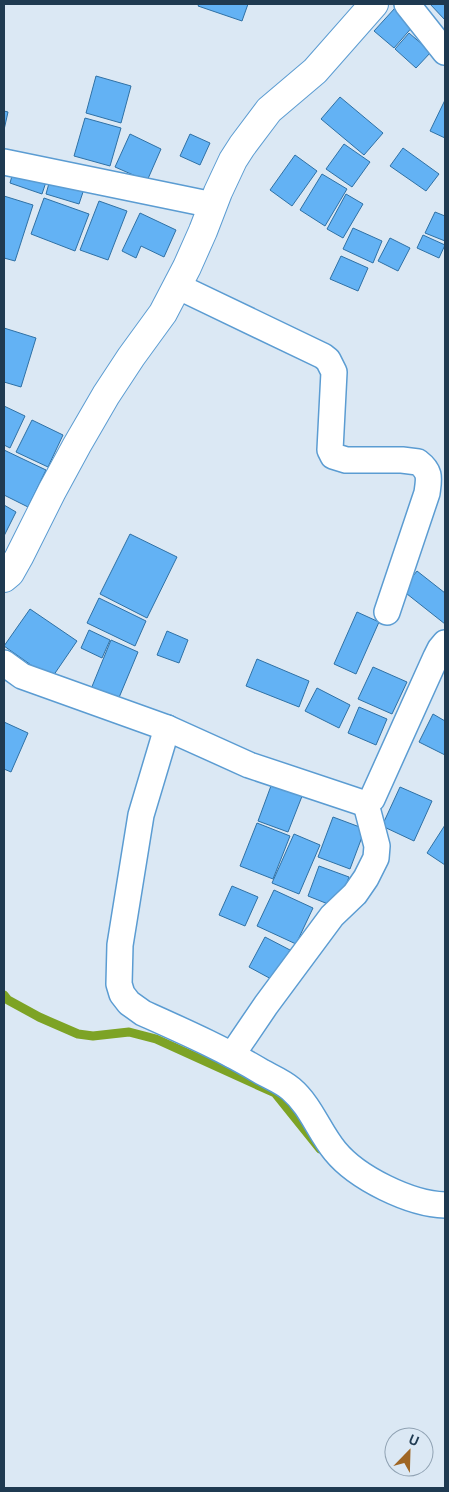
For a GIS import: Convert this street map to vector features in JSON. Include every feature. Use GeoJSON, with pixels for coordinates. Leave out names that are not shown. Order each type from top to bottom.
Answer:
{"type":"FeatureCollection","features":[{"type":"Feature","properties":{"kind":"street"},"geometry":{"type":"LineString","coordinates":[[4,578],[10,573],[20,558],[52,491],[92,419],[126,363],[163,313],[187,267],[233,160],[269,110],[315,71],[374,4]]}},
{"type":"Feature","properties":{"kind":"street"},"geometry":{"type":"LineString","coordinates":[[407,4],[445,52]]}},
{"type":"Feature","properties":{"kind":"street"},"geometry":{"type":"LineString","coordinates":[[4,162],[213,206]]}},
{"type":"Feature","properties":{"kind":"street"},"geometry":{"type":"LineString","coordinates":[[176,286],[328,360],[334,372],[330,450],[333,456],[346,460],[402,460],[418,462],[428,473],[427,493],[387,612]]}},
{"type":"Feature","properties":{"kind":"street"},"geometry":{"type":"LineString","coordinates":[[366,804],[372,799],[440,648],[445,643]]}},
{"type":"Feature","properties":{"kind":"street"},"geometry":{"type":"LineString","coordinates":[[4,663],[22,676],[167,728],[249,765],[366,804]]}},
{"type":"Feature","properties":{"kind":"street"},"geometry":{"type":"LineString","coordinates":[[167,728],[141,815],[120,945],[119,984],[122,994],[129,1003],[143,1013],[232,1055],[291,1089],[304,1104],[335,1152],[355,1170],[394,1191],[416,1200],[436,1205],[445,1205]]}},
{"type":"Feature","properties":{"kind":"street"},"geometry":{"type":"LineString","coordinates":[[232,1055],[332,916],[354,894],[366,878],[376,858],[377,846],[366,804]]}},
{"type":"Feature","properties":{"kind":"building"},"geometry":{"type":"Polygon","coordinates":[[[199,4],[248,4],[242,21],[198,6],[199,4]]]}},
{"type":"Feature","properties":{"kind":"building"},"geometry":{"type":"Polygon","coordinates":[[[430,4],[445,4],[445,20],[430,4]]]}},
{"type":"Feature","properties":{"kind":"building"},"geometry":{"type":"Polygon","coordinates":[[[395,8],[414,25],[394,48],[374,31],[395,8]]]}},
{"type":"Feature","properties":{"kind":"building"},"geometry":{"type":"Polygon","coordinates":[[[409,33],[431,52],[416,68],[395,49],[409,33]]]}},
{"type":"Feature","properties":{"kind":"building"},"geometry":{"type":"Polygon","coordinates":[[[96,76],[131,86],[121,123],[86,113],[96,76]]]}},
{"type":"Feature","properties":{"kind":"building"},"geometry":{"type":"Polygon","coordinates":[[[340,97],[383,133],[364,155],[321,119],[340,97]]]}},
{"type":"Feature","properties":{"kind":"building"},"geometry":{"type":"Polygon","coordinates":[[[445,100],[445,138],[430,131],[445,100]]]}},
{"type":"Feature","properties":{"kind":"building"},"geometry":{"type":"Polygon","coordinates":[[[4,111],[8,112],[4,130],[4,111]]]}},
{"type":"Feature","properties":{"kind":"building"},"geometry":{"type":"Polygon","coordinates":[[[85,118],[121,128],[110,166],[74,156],[85,118]]]}},
{"type":"Feature","properties":{"kind":"building"},"geometry":{"type":"Polygon","coordinates":[[[130,134],[161,149],[147,181],[115,167],[130,134]]]}},
{"type":"Feature","properties":{"kind":"building"},"geometry":{"type":"Polygon","coordinates":[[[190,134],[210,143],[200,165],[180,156],[190,134]]]}},
{"type":"Feature","properties":{"kind":"building"},"geometry":{"type":"Polygon","coordinates":[[[344,144],[370,162],[352,187],[326,169],[344,144]]]}},
{"type":"Feature","properties":{"kind":"building"},"geometry":{"type":"Polygon","coordinates":[[[403,148],[439,174],[426,191],[390,166],[403,148]]]}},
{"type":"Feature","properties":{"kind":"building"},"geometry":{"type":"Polygon","coordinates":[[[295,155],[317,171],[292,206],[270,190],[295,155]]]}},
{"type":"Feature","properties":{"kind":"building"},"geometry":{"type":"Polygon","coordinates":[[[15,165],[48,176],[42,194],[10,183],[15,165]]]}},
{"type":"Feature","properties":{"kind":"building"},"geometry":{"type":"Polygon","coordinates":[[[322,174],[347,189],[325,226],[300,210],[322,174]]]}},
{"type":"Feature","properties":{"kind":"building"},"geometry":{"type":"Polygon","coordinates":[[[51,176],[85,186],[79,204],[46,194],[51,176]]]}},
{"type":"Feature","properties":{"kind":"building"},"geometry":{"type":"Polygon","coordinates":[[[346,194],[363,204],[343,238],[327,229],[346,194]]]}},
{"type":"Feature","properties":{"kind":"building"},"geometry":{"type":"Polygon","coordinates":[[[4,196],[33,205],[15,261],[4,258],[4,196]]]}},
{"type":"Feature","properties":{"kind":"building"},"geometry":{"type":"Polygon","coordinates":[[[44,198],[89,214],[75,251],[31,234],[44,198]]]}},
{"type":"Feature","properties":{"kind":"building"},"geometry":{"type":"Polygon","coordinates":[[[99,201],[127,211],[108,260],[80,250],[99,201]]]}},
{"type":"Feature","properties":{"kind":"building"},"geometry":{"type":"Polygon","coordinates":[[[435,212],[445,216],[445,241],[425,233],[435,212]]]}},
{"type":"Feature","properties":{"kind":"building"},"geometry":{"type":"Polygon","coordinates":[[[140,213],[176,230],[164,257],[141,246],[136,258],[122,251],[140,213]]]}},
{"type":"Feature","properties":{"kind":"building"},"geometry":{"type":"Polygon","coordinates":[[[353,228],[382,241],[373,263],[343,249],[353,228]]]}},
{"type":"Feature","properties":{"kind":"building"},"geometry":{"type":"Polygon","coordinates":[[[423,235],[445,245],[439,258],[417,248],[423,235]]]}},
{"type":"Feature","properties":{"kind":"building"},"geometry":{"type":"Polygon","coordinates":[[[390,238],[410,248],[398,271],[378,261],[390,238]]]}},
{"type":"Feature","properties":{"kind":"building"},"geometry":{"type":"Polygon","coordinates":[[[341,256],[368,268],[358,291],[330,279],[341,256]]]}},
{"type":"Feature","properties":{"kind":"building"},"geometry":{"type":"Polygon","coordinates":[[[4,328],[36,338],[21,387],[4,382],[4,328]]]}},
{"type":"Feature","properties":{"kind":"building"},"geometry":{"type":"Polygon","coordinates":[[[4,406],[25,416],[10,448],[4,445],[4,406]]]}},
{"type":"Feature","properties":{"kind":"building"},"geometry":{"type":"Polygon","coordinates":[[[32,420],[63,435],[48,467],[16,452],[32,420]]]}},
{"type":"Feature","properties":{"kind":"building"},"geometry":{"type":"Polygon","coordinates":[[[4,450],[46,470],[28,507],[4,495],[4,450]]]}},
{"type":"Feature","properties":{"kind":"building"},"geometry":{"type":"Polygon","coordinates":[[[4,505],[16,512],[4,536],[4,505]]]}},
{"type":"Feature","properties":{"kind":"building"},"geometry":{"type":"Polygon","coordinates":[[[130,534],[177,557],[147,618],[100,594],[130,534]]]}},
{"type":"Feature","properties":{"kind":"building"},"geometry":{"type":"Polygon","coordinates":[[[417,571],[445,593],[445,624],[402,590],[417,571]]]}},
{"type":"Feature","properties":{"kind":"building"},"geometry":{"type":"Polygon","coordinates":[[[99,598],[146,621],[135,646],[87,623],[99,598]]]}},
{"type":"Feature","properties":{"kind":"building"},"geometry":{"type":"Polygon","coordinates":[[[30,609],[77,641],[51,679],[4,646],[30,609]]]}},
{"type":"Feature","properties":{"kind":"building"},"geometry":{"type":"Polygon","coordinates":[[[357,612],[379,622],[356,674],[334,664],[357,612]]]}},
{"type":"Feature","properties":{"kind":"building"},"geometry":{"type":"Polygon","coordinates":[[[89,630],[110,640],[102,658],[81,648],[89,630]]]}},
{"type":"Feature","properties":{"kind":"building"},"geometry":{"type":"Polygon","coordinates":[[[167,631],[188,640],[179,663],[157,655],[167,631]]]}},
{"type":"Feature","properties":{"kind":"building"},"geometry":{"type":"Polygon","coordinates":[[[111,640],[138,652],[118,700],[91,689],[111,640]]]}},
{"type":"Feature","properties":{"kind":"building"},"geometry":{"type":"Polygon","coordinates":[[[257,659],[309,681],[299,707],[246,686],[257,659]]]}},
{"type":"Feature","properties":{"kind":"building"},"geometry":{"type":"Polygon","coordinates":[[[373,667],[407,682],[392,714],[358,699],[373,667]]]}},
{"type":"Feature","properties":{"kind":"building"},"geometry":{"type":"Polygon","coordinates":[[[317,688],[350,705],[339,728],[305,711],[317,688]]]}},
{"type":"Feature","properties":{"kind":"building"},"geometry":{"type":"Polygon","coordinates":[[[359,707],[387,719],[376,745],[348,733],[359,707]]]}},
{"type":"Feature","properties":{"kind":"building"},"geometry":{"type":"Polygon","coordinates":[[[433,714],[445,721],[445,755],[419,742],[433,714]]]}},
{"type":"Feature","properties":{"kind":"building"},"geometry":{"type":"Polygon","coordinates":[[[4,722],[28,733],[11,772],[4,769],[4,722]]]}},
{"type":"Feature","properties":{"kind":"building"},"geometry":{"type":"Polygon","coordinates":[[[275,775],[306,786],[288,832],[258,821],[275,775]]]}},
{"type":"Feature","properties":{"kind":"building"},"geometry":{"type":"Polygon","coordinates":[[[400,787],[432,801],[414,841],[382,826],[400,787]]]}},
{"type":"Feature","properties":{"kind":"building"},"geometry":{"type":"Polygon","coordinates":[[[333,817],[365,829],[350,869],[318,857],[333,817]]]}},
{"type":"Feature","properties":{"kind":"building"},"geometry":{"type":"Polygon","coordinates":[[[257,823],[290,836],[273,879],[240,866],[257,823]]]}},
{"type":"Feature","properties":{"kind":"building"},"geometry":{"type":"Polygon","coordinates":[[[445,825],[445,865],[427,853],[445,825]]]}},
{"type":"Feature","properties":{"kind":"building"},"geometry":{"type":"Polygon","coordinates":[[[294,834],[320,845],[299,894],[272,883],[294,834]]]}},
{"type":"Feature","properties":{"kind":"building"},"geometry":{"type":"Polygon","coordinates":[[[319,866],[349,877],[338,908],[308,896],[319,866]]]}},
{"type":"Feature","properties":{"kind":"building"},"geometry":{"type":"Polygon","coordinates":[[[232,886],[258,897],[245,926],[219,915],[232,886]]]}},
{"type":"Feature","properties":{"kind":"building"},"geometry":{"type":"Polygon","coordinates":[[[274,890],[313,908],[296,944],[257,926],[274,890]]]}},
{"type":"Feature","properties":{"kind":"building"},"geometry":{"type":"Polygon","coordinates":[[[265,937],[290,950],[273,980],[249,967],[265,937]]]}},
{"type":"Feature","properties":{"kind":"waterway"},"geometry":{"type":"LineString","coordinates":[[4,995],[8,1000],[39,1017],[78,1034],[93,1036],[129,1032],[156,1039],[275,1093],[320,1149]]}}]}
